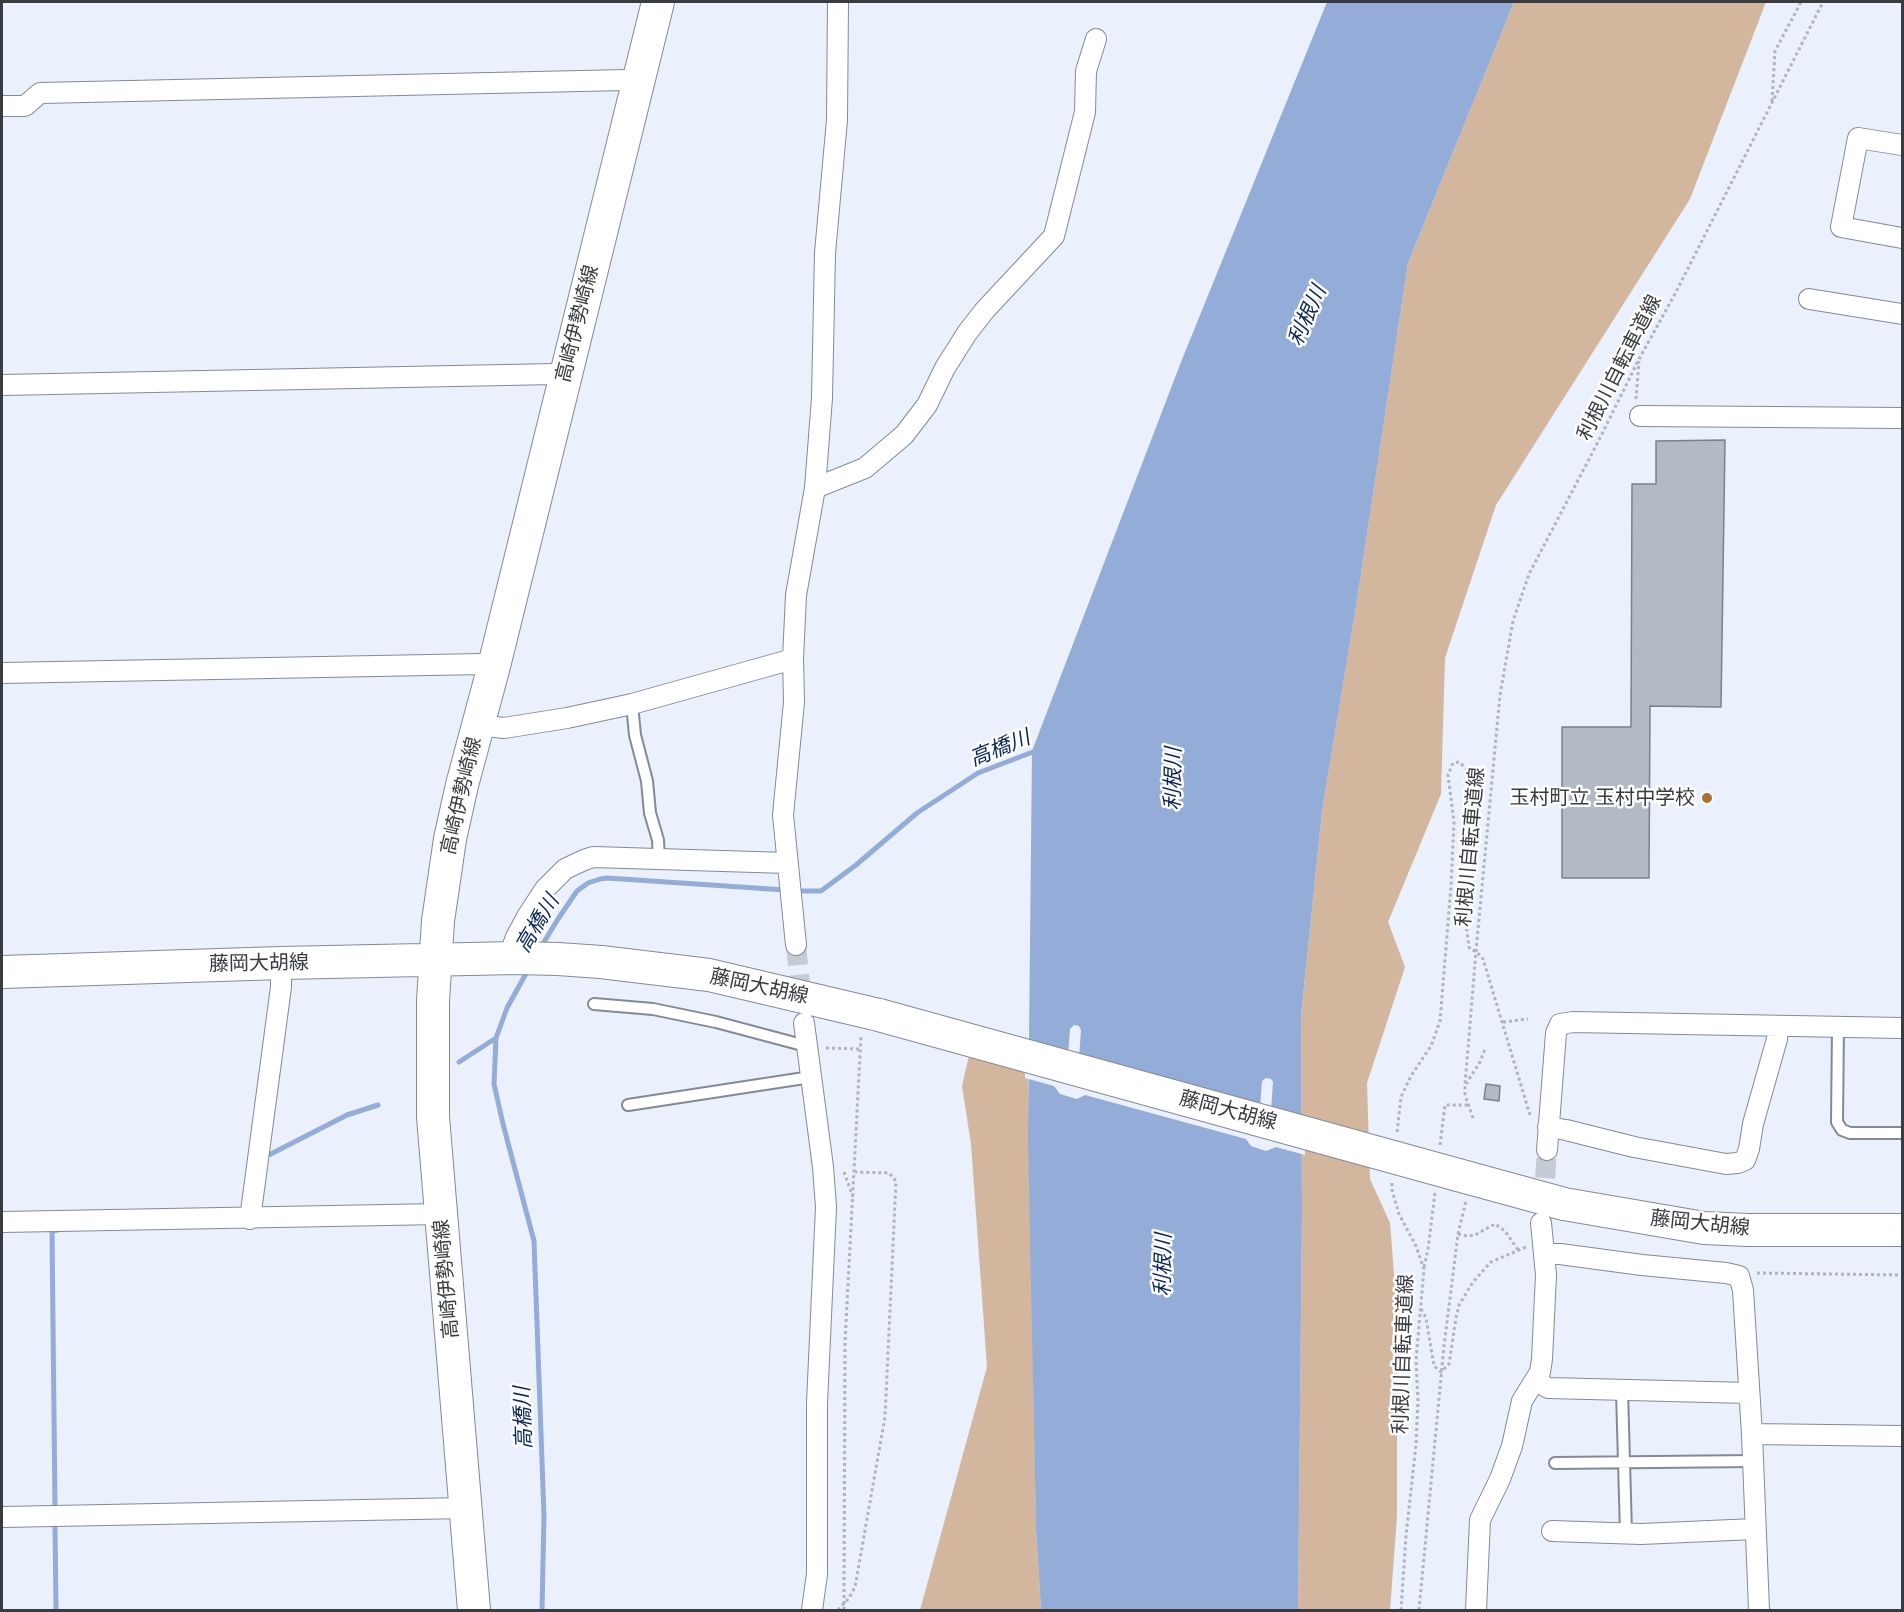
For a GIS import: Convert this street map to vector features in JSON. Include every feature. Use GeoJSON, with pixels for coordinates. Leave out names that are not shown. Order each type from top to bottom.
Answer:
{"type":"FeatureCollection","features":[{"type":"Feature","properties":{"kind":"main road","name":"高崎伊勢崎線"},"geometry":{"type":"LineString","coordinates":[[474,1611],[432,1089],[435,961],[440,911],[450,839],[462,784],[494,666],[658,2]]}},
{"type":"Feature","properties":{"kind":"main road","name":"藤岡大胡線"},"geometry":{"type":"LineString","coordinates":[[2,972],[281,963],[558,959],[709,975],[758,985],[871,1021],[1463,1185],[1704,1228],[1902,1230]]}},
{"type":"Feature","properties":{"kind":"street"},"geometry":{"type":"LineString","coordinates":[[796,945],[783,815],[794,702],[793,659],[796,595],[815,488],[822,398],[825,253],[837,120],[838,2]]}},
{"type":"Feature","properties":{"kind":"street"},"geometry":{"type":"LineString","coordinates":[[815,488],[865,468],[904,435],[927,405],[945,368],[967,333],[985,310],[1054,236],[1084,112],[1086,71],[1096,39]]}},
{"type":"Feature","properties":{"kind":"street"},"geometry":{"type":"LineString","coordinates":[[2,106],[25,106],[39,93],[614,80],[638,82]]}},
{"type":"Feature","properties":{"kind":"street"},"geometry":{"type":"LineString","coordinates":[[1902,145],[1858,138],[1841,227],[1902,238]]}},
{"type":"Feature","properties":{"kind":"street"},"geometry":{"type":"LineString","coordinates":[[1809,299],[1902,314]]}},
{"type":"Feature","properties":{"kind":"street"},"geometry":{"type":"LineString","coordinates":[[2,386],[555,374],[565,378]]}},
{"type":"Feature","properties":{"kind":"street"},"geometry":{"type":"LineString","coordinates":[[1638,411],[1902,418]]}},
{"type":"Feature","properties":{"kind":"street"},"geometry":{"type":"LineString","coordinates":[[478,725],[512,728],[632,704],[793,659]]}},
{"type":"Feature","properties":{"kind":"street"},"geometry":{"type":"LineString","coordinates":[[2,673],[483,664],[494,666]]}},
{"type":"Feature","properties":{"kind":"street"},"geometry":{"type":"LineString","coordinates":[[512,959],[528,915],[545,889],[574,863],[593,857],[659,859],[787,871]]}},
{"type":"Feature","properties":{"kind":"street"},"geometry":{"type":"LineString","coordinates":[[250,1219],[281,987],[281,963]]}},
{"type":"Feature","properties":{"kind":"street"},"geometry":{"type":"LineString","coordinates":[[1547,1150],[1540,1125],[1556,1034],[1560,1024],[1573,1022],[1902,1028]]}},
{"type":"Feature","properties":{"kind":"street"},"geometry":{"type":"LineString","coordinates":[[804,1023],[812,1047],[811,1077],[826,1207],[817,1403],[817,1574],[812,1611]]}},
{"type":"Feature","properties":{"kind":"street"},"geometry":{"type":"LineString","coordinates":[[1540,1125],[1634,1147],[1726,1164],[1738,1163],[1745,1160],[1749,1149],[1753,1124],[1777,1039],[1778,1027]]}},
{"type":"Feature","properties":{"kind":"street"},"geometry":{"type":"LineString","coordinates":[[2,1222],[441,1214]]}},
{"type":"Feature","properties":{"kind":"street"},"geometry":{"type":"LineString","coordinates":[[1476,1611],[1480,1520],[1500,1479],[1512,1446],[1522,1401],[1540,1372],[1546,1305],[1537,1250],[1542,1223]]}},
{"type":"Feature","properties":{"kind":"street"},"geometry":{"type":"LineString","coordinates":[[1537,1250],[1739,1276],[1743,1290],[1754,1461],[1759,1611]]}},
{"type":"Feature","properties":{"kind":"street"},"geometry":{"type":"LineString","coordinates":[[1535,1380],[1548,1388],[1749,1393]]}},
{"type":"Feature","properties":{"kind":"street"},"geometry":{"type":"LineString","coordinates":[[1752,1434],[1902,1436]]}},
{"type":"Feature","properties":{"kind":"street"},"geometry":{"type":"LineString","coordinates":[[2,1517],[466,1508]]}},
{"type":"Feature","properties":{"kind":"street"},"geometry":{"type":"LineString","coordinates":[[1552,1531],[1626,1533],[1755,1529]]}},
{"type":"Feature","properties":{"kind":"lane"},"geometry":{"type":"LineString","coordinates":[[632,704],[635,735],[647,781],[650,813],[658,840],[659,859]]}},
{"type":"Feature","properties":{"kind":"lane"},"geometry":{"type":"LineString","coordinates":[[594,1004],[643,1007],[664,1011],[812,1047]]}},
{"type":"Feature","properties":{"kind":"lane"},"geometry":{"type":"LineString","coordinates":[[1838,1027],[1837,1122],[1842,1130],[1850,1133],[1902,1132]]}},
{"type":"Feature","properties":{"kind":"lane"},"geometry":{"type":"LineString","coordinates":[[628,1106],[811,1077]]}},
{"type":"Feature","properties":{"kind":"lane"},"geometry":{"type":"LineString","coordinates":[[1622,1391],[1626,1533]]}},
{"type":"Feature","properties":{"kind":"lane"},"geometry":{"type":"LineString","coordinates":[[1555,1463],[1754,1461]]}},
{"type":"Feature","properties":{"kind":"path"},"geometry":{"type":"LineString","coordinates":[[1772,103],[1775,51],[1801,2]]}},
{"type":"Feature","properties":{"kind":"path","name":"利根川自転車道線"},"geometry":{"type":"LineString","coordinates":[[1396,1137],[1401,1097],[1411,1076],[1431,1046],[1440,1021],[1454,822],[1448,775],[1453,763],[1459,762],[1468,770],[1470,776],[1466,924],[1469,947],[1476,951],[1500,695],[1513,621],[1529,574],[1639,359],[1676,292],[1823,2]]}},
{"type":"Feature","properties":{"kind":"path"},"geometry":{"type":"LineString","coordinates":[[1638,411],[1639,359]]}},
{"type":"Feature","properties":{"kind":"path"},"geometry":{"type":"LineString","coordinates":[[1476,951],[1483,959],[1540,1125]]}},
{"type":"Feature","properties":{"kind":"path"},"geometry":{"type":"LineString","coordinates":[[1473,1118],[1465,1095],[1465,1085],[1476,951]]}},
{"type":"Feature","properties":{"kind":"path"},"geometry":{"type":"LineString","coordinates":[[1503,1022],[1528,1019]]}},
{"type":"Feature","properties":{"kind":"path"},"geometry":{"type":"LineString","coordinates":[[844,1611],[845,1342],[860,1049],[871,1021]]}},
{"type":"Feature","properties":{"kind":"path"},"geometry":{"type":"LineString","coordinates":[[812,1047],[860,1049]]}},
{"type":"Feature","properties":{"kind":"path"},"geometry":{"type":"LineString","coordinates":[[1465,1085],[1480,1062],[1485,1049]]}},
{"type":"Feature","properties":{"kind":"path"},"geometry":{"type":"LineString","coordinates":[[1452,1105],[1469,1104]]}},
{"type":"Feature","properties":{"kind":"path"},"geometry":{"type":"LineString","coordinates":[[838,1611],[855,1587],[885,1417],[896,1182],[889,1173],[855,1172]]}},
{"type":"Feature","properties":{"kind":"path","name":"利根川自転車道線"},"geometry":{"type":"LineString","coordinates":[[1393,1179],[1392,1190],[1399,1214],[1416,1246],[1424,1269],[1416,1360],[1418,1401],[1416,1444],[1401,1611]]}},
{"type":"Feature","properties":{"kind":"path"},"geometry":{"type":"LineString","coordinates":[[1419,1611],[1441,1372],[1463,1185]]}},
{"type":"Feature","properties":{"kind":"path"},"geometry":{"type":"LineString","coordinates":[[1458,1234],[1467,1236],[1475,1234],[1495,1224],[1505,1231],[1519,1251]]}},
{"type":"Feature","properties":{"kind":"path"},"geometry":{"type":"LineString","coordinates":[[1441,1372],[1449,1364],[1456,1318],[1465,1294],[1481,1271],[1491,1262],[1519,1251],[1537,1250]]}},
{"type":"Feature","properties":{"kind":"path"},"geometry":{"type":"LineString","coordinates":[[1752,1272],[1902,1275]]}},
{"type":"Feature","properties":{"kind":"path"},"geometry":{"type":"LineString","coordinates":[[1420,1308],[1426,1318],[1434,1366],[1441,1372]]}},
{"type":"Feature","properties":{"kind":"shaded area"},"geometry":{"type":"Polygon","coordinates":[[[1514,2],[1766,2],[1690,199],[1496,505],[1445,658],[1441,794],[1388,922],[1405,967],[1367,1083],[1370,1179],[1390,1223],[1397,1312],[1397,1516],[1390,1610],[1298,1610],[1302,1212],[1301,1016],[1322,811],[1357,600],[1408,263],[1514,2]]]}},
{"type":"Feature","properties":{"kind":"shaded area"},"geometry":{"type":"Polygon","coordinates":[[[971,1047],[1028,1064],[1036,1529],[1041,1610],[920,1610],[987,1367],[971,1144],[962,1086],[971,1047]]]}},
{"type":"Feature","properties":{"kind":"water","name":"利根川"},"geometry":{"type":"Polygon","coordinates":[[[1327,2],[1514,2],[1408,263],[1357,600],[1322,811],[1301,1016],[1302,1212],[1298,1610],[1041,1610],[1036,1529],[1028,1137],[1032,751],[1181,362],[1327,2]]]}},
{"type":"Feature","properties":{"kind":"pier"},"geometry":{"type":"Polygon","coordinates":[[[1074,1025],[1079,1026],[1081,1030],[1079,1058],[1260,1108],[1262,1081],[1266,1078],[1271,1079],[1273,1082],[1271,1111],[1305,1121],[1305,1155],[1276,1147],[1266,1151],[1251,1146],[1246,1139],[1085,1095],[1077,1099],[1060,1094],[1054,1086],[1025,1078],[1025,1044],[1068,1056],[1070,1029],[1074,1025]]]}},
{"type":"Feature","properties":{"kind":"building"},"geometry":{"type":"Polygon","coordinates":[[[1725,440],[1721,707],[1650,706],[1649,878],[1562,878],[1562,727],[1631,727],[1632,484],[1656,484],[1656,441],[1725,440]]]}},
{"type":"Feature","properties":{"kind":"building"},"geometry":{"type":"Polygon","coordinates":[[[1486,1084],[1500,1086],[1499,1101],[1484,1099],[1486,1084]]]}},
{"type":"Feature","properties":{"kind":"waterway","name":"高橋川"},"geometry":{"type":"LineString","coordinates":[[795,891],[821,891],[856,865],[917,813],[978,773],[1038,750]]}},
{"type":"Feature","properties":{"kind":"waterway","name":"高橋川"},"geometry":{"type":"LineString","coordinates":[[541,947],[577,891],[588,883],[600,879],[785,890]]}},
{"type":"Feature","properties":{"kind":"waterway","name":"高橋川"},"geometry":{"type":"LineString","coordinates":[[529,968],[507,1008],[496,1038],[494,1084],[534,1241],[544,1516],[542,1610]]}},
{"type":"Feature","properties":{"kind":"waterway"},"geometry":{"type":"LineString","coordinates":[[459,1062],[496,1038]]}},
{"type":"Feature","properties":{"kind":"waterway"},"geometry":{"type":"LineString","coordinates":[[265,1157],[347,1115],[378,1105]]}},
{"type":"Feature","properties":{"kind":"waterway"},"geometry":{"type":"LineString","coordinates":[[55,1507],[52,1231],[58,1230]]}},
{"type":"Feature","properties":{"kind":"waterway"},"geometry":{"type":"LineString","coordinates":[[55,1526],[56,1610]]}},
{"type":"Feature","properties":{"kind":"tunnel"},"geometry":{"type":"LineString","coordinates":[[796,945],[802,1005]]}},
{"type":"Feature","properties":{"kind":"tunnel"},"geometry":{"type":"LineString","coordinates":[[1543,1208],[1547,1150]]}},
{"type":"Feature","properties":{"kind":"place","name":"玉村町立 玉村中学校"},"geometry":{"type":"Point","coordinates":[1707,798]}}]}
